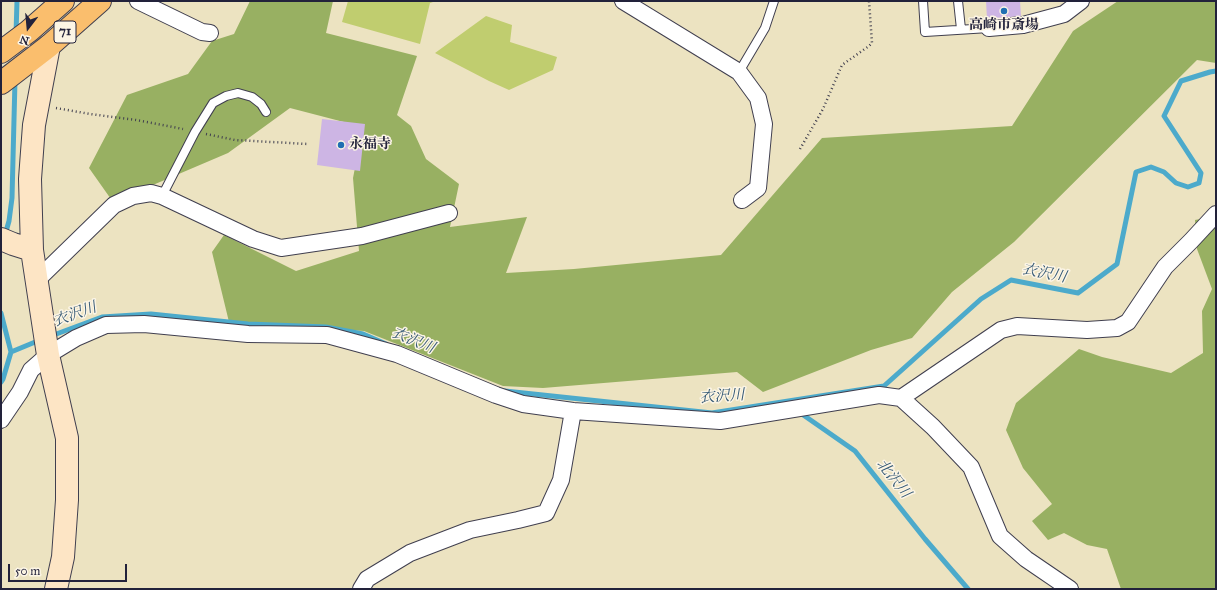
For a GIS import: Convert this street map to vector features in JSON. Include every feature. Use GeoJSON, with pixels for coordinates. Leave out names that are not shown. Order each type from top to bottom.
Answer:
{"type":"FeatureCollection","features":[{"type":"Feature","properties":{"kind":"main road","name":"71"},"geometry":{"type":"LineString","coordinates":[[2,52],[29,31],[63,1]]}},
{"type":"Feature","properties":{"kind":"main road","name":"71"},"geometry":{"type":"LineString","coordinates":[[1,83],[49,46],[100,1]]}},
{"type":"Feature","properties":{"kind":"street"},"geometry":{"type":"LineString","coordinates":[[138,1],[202,32],[210,34]]}},
{"type":"Feature","properties":{"kind":"street"},"geometry":{"type":"LineString","coordinates":[[623,1],[739,72],[758,98],[764,124],[758,188],[742,200]]}},
{"type":"Feature","properties":{"kind":"street"},"geometry":{"type":"LineString","coordinates":[[989,28],[1023,26],[1064,14],[1081,1]]}},
{"type":"Feature","properties":{"kind":"street"},"geometry":{"type":"LineString","coordinates":[[49,46],[34,125],[30,179],[16,244],[37,280],[48,355],[67,438],[66,507],[63,558],[56,589]]}},
{"type":"Feature","properties":{"kind":"street"},"geometry":{"type":"LineString","coordinates":[[37,280],[114,205],[133,196],[151,193],[162,196],[253,239],[281,248],[362,236],[449,213]]}},
{"type":"Feature","properties":{"kind":"street"},"geometry":{"type":"LineString","coordinates":[[901,398],[1001,330],[1017,326],[1087,330],[1117,328],[1128,322],[1165,267],[1216,214]]}},
{"type":"Feature","properties":{"kind":"street"},"geometry":{"type":"LineString","coordinates":[[1,420],[20,392],[31,370],[48,355],[76,338],[106,326],[144,324],[248,334],[327,336],[397,354],[496,395],[523,404],[573,411],[720,421],[879,395],[901,398],[933,427],[971,467],[1000,536],[1026,559],[1070,589]]}},
{"type":"Feature","properties":{"kind":"street"},"geometry":{"type":"LineString","coordinates":[[361,589],[367,579],[410,553],[470,530],[546,513],[561,480],[573,411]]}},
{"type":"Feature","properties":{"kind":"lane"},"geometry":{"type":"LineString","coordinates":[[739,72],[765,28],[774,1]]}},
{"type":"Feature","properties":{"kind":"lane"},"geometry":{"type":"LineString","coordinates":[[923,1],[925,32],[989,28]]}},
{"type":"Feature","properties":{"kind":"lane"},"geometry":{"type":"LineString","coordinates":[[958,1],[960,30]]}},
{"type":"Feature","properties":{"kind":"lane"},"geometry":{"type":"LineString","coordinates":[[162,196],[204,114],[212,102],[226,96],[238,94],[252,97],[261,104],[266,112]]}},
{"type":"Feature","properties":{"kind":"path"},"geometry":{"type":"LineString","coordinates":[[800,149],[823,109],[842,65],[872,43],[869,1]]}},
{"type":"Feature","properties":{"kind":"path"},"geometry":{"type":"LineString","coordinates":[[38,104],[90,114],[136,120],[195,132]]}},
{"type":"Feature","properties":{"kind":"path"},"geometry":{"type":"LineString","coordinates":[[220,138],[308,144]]}},
{"type":"Feature","properties":{"kind":"green space"},"geometry":{"type":"Polygon","coordinates":[[[250,1],[333,1],[326,33],[417,56],[397,115],[411,126],[426,159],[459,184],[450,227],[527,217],[506,273],[574,269],[721,255],[822,138],[1012,126],[1073,31],[1118,1],[1216,1],[1216,63],[1197,60],[1014,242],[952,292],[912,338],[871,350],[763,392],[737,372],[543,388],[503,386],[364,331],[229,322],[212,252],[224,235],[296,271],[359,251],[353,178],[363,127],[290,108],[228,153],[113,202],[89,168],[127,95],[188,74],[212,41],[234,34],[250,1]]]}},
{"type":"Feature","properties":{"kind":"green space"},"geometry":{"type":"Polygon","coordinates":[[[348,1],[436,1],[430,3],[420,44],[342,22],[348,1]]]}},
{"type":"Feature","properties":{"kind":"green space"},"geometry":{"type":"Polygon","coordinates":[[[486,16],[512,25],[510,42],[557,57],[553,70],[509,90],[435,53],[486,16]]]}},
{"type":"Feature","properties":{"kind":"green space"},"geometry":{"type":"Polygon","coordinates":[[[1216,216],[1216,589],[1121,589],[1107,549],[1087,545],[1064,533],[1048,540],[1032,521],[1052,504],[1023,468],[1006,430],[1016,403],[1079,349],[1102,357],[1171,373],[1203,353],[1202,311],[1212,289],[1197,249],[1195,220],[1216,216]]]}},
{"type":"Feature","properties":{"kind":"building","name":"高崎市斎場"},"geometry":{"type":"Polygon","coordinates":[[[986,1],[1020,1],[1021,16],[987,19],[986,1]]]}},
{"type":"Feature","properties":{"kind":"building","name":"永福寺"},"geometry":{"type":"Polygon","coordinates":[[[322,119],[365,124],[360,171],[317,165],[322,119]]]}},
{"type":"Feature","properties":{"kind":"waterway"},"geometry":{"type":"LineString","coordinates":[[16,34],[17,1]]}},
{"type":"Feature","properties":{"kind":"waterway","name":"衣沢川"},"geometry":{"type":"LineString","coordinates":[[505,391],[712,413],[884,386],[981,299],[1011,280],[1078,293],[1117,264],[1136,172],[1151,167],[1164,172],[1176,183],[1188,187],[1199,183],[1201,173],[1164,116],[1181,81],[1216,71]]}},
{"type":"Feature","properties":{"kind":"waterway"},"geometry":{"type":"LineString","coordinates":[[5,235],[9,221],[12,198],[15,80]]}},
{"type":"Feature","properties":{"kind":"waterway"},"geometry":{"type":"LineString","coordinates":[[1,313],[11,352]]}},
{"type":"Feature","properties":{"kind":"waterway","name":"衣沢川"},"geometry":{"type":"LineString","coordinates":[[51,336],[102,317],[151,314],[248,324],[326,327],[363,334],[386,344]]}},
{"type":"Feature","properties":{"kind":"waterway","name":"衣沢川"},"geometry":{"type":"LineString","coordinates":[[11,352],[40,340]]}},
{"type":"Feature","properties":{"kind":"waterway","name":"衣沢川"},"geometry":{"type":"LineString","coordinates":[[1,382],[11,352]]}},
{"type":"Feature","properties":{"kind":"waterway","name":"北沢川"},"geometry":{"type":"LineString","coordinates":[[799,412],[855,451],[925,539],[968,589]]}},
{"type":"Feature","properties":{"kind":"place","name":"高崎市斎場"},"geometry":{"type":"Point","coordinates":[1004,11]}},
{"type":"Feature","properties":{"kind":"place","name":"永福寺"},"geometry":{"type":"Point","coordinates":[341,145]}}]}
